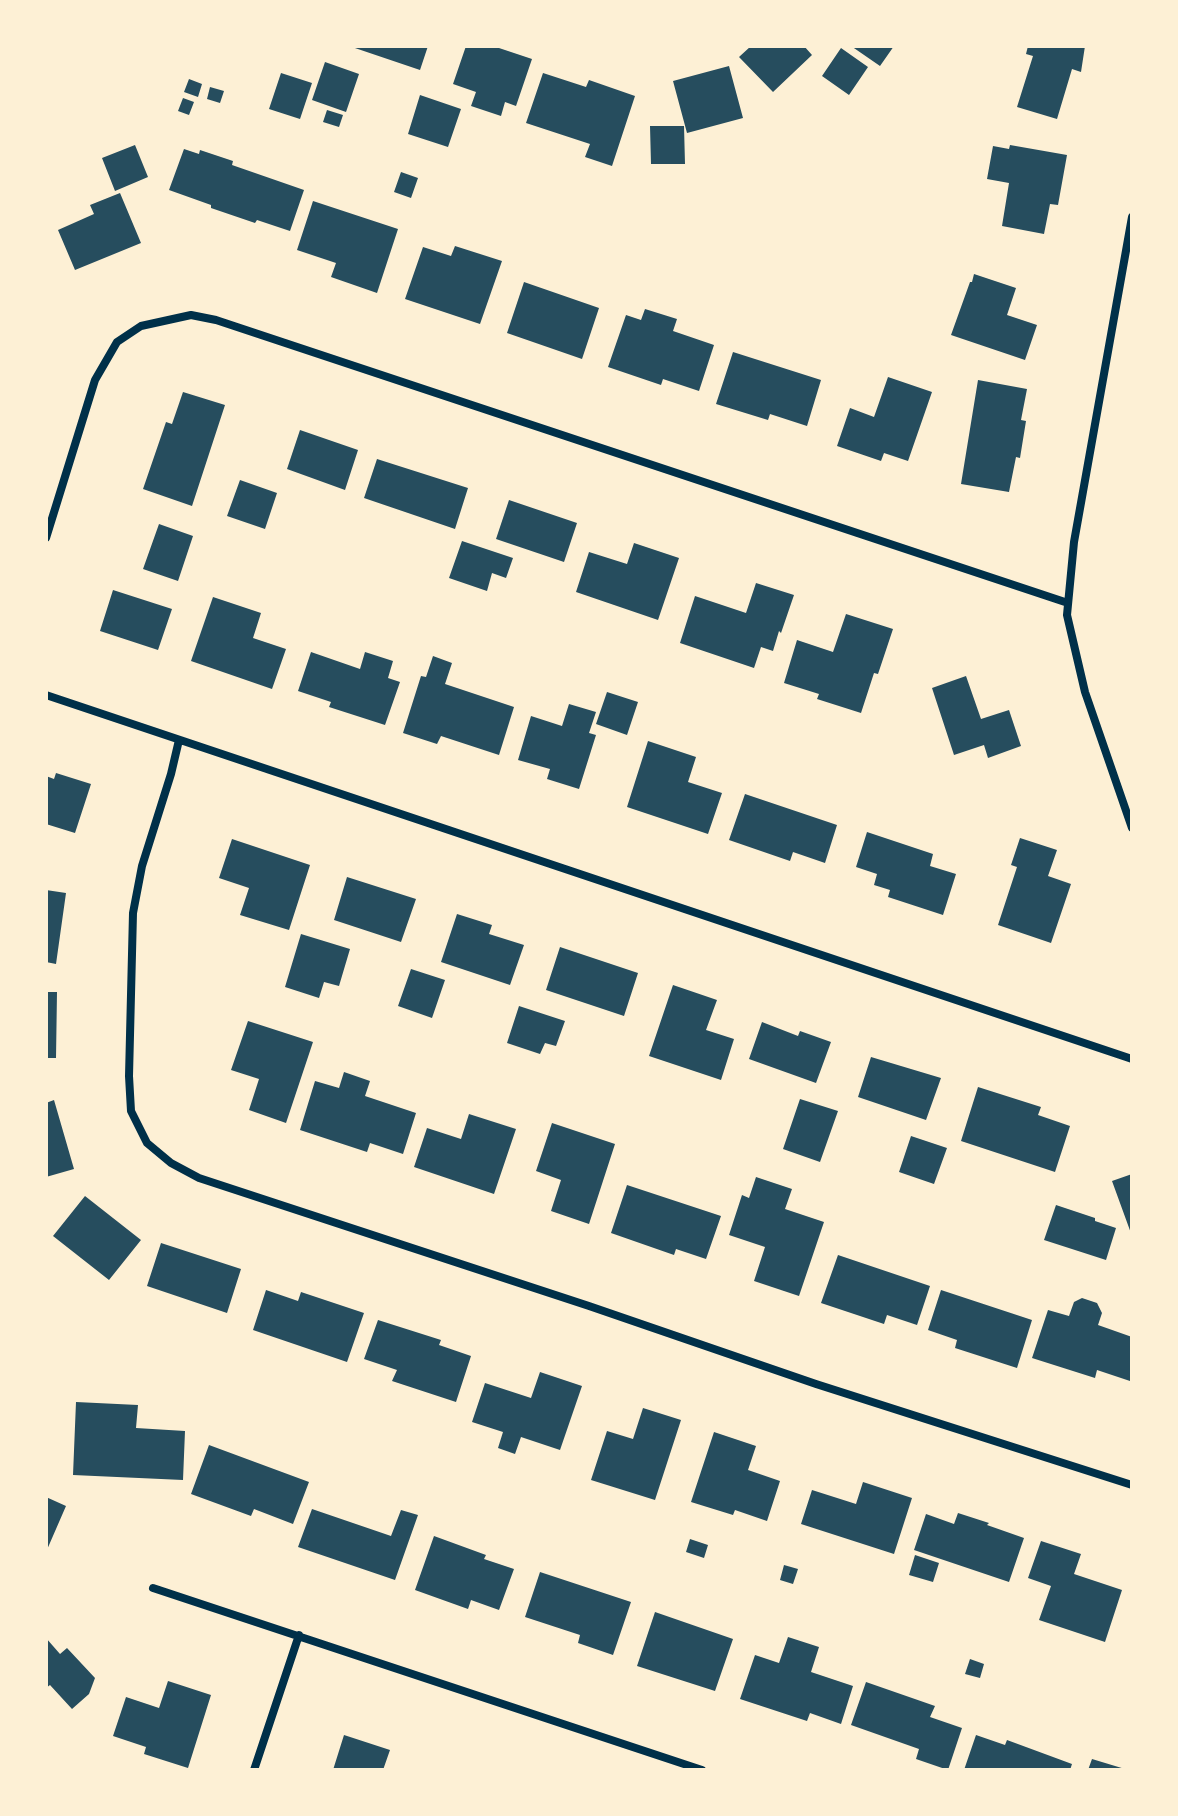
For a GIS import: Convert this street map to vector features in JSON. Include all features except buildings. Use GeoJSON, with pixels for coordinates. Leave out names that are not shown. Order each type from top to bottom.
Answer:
{"type":"FeatureCollection","features":[{"type":"Feature","properties":{"kind":"street"},"geometry":{"type":"LineString","coordinates":[[1132,217],[1074,542],[1067,615],[1085,692],[1132,828]]}},
{"type":"Feature","properties":{"kind":"street"},"geometry":{"type":"LineString","coordinates":[[46,538],[95,380],[117,342],[141,326],[191,315],[231,325],[1068,603]]}},
{"type":"Feature","properties":{"kind":"street"},"geometry":{"type":"LineString","coordinates":[[46,695],[1132,1059]]}},
{"type":"Feature","properties":{"kind":"street"},"geometry":{"type":"LineString","coordinates":[[179,740],[142,866],[133,913],[129,1076],[131,1111],[147,1143],[171,1163],[199,1178],[816,1384],[1132,1485]]}},
{"type":"Feature","properties":{"kind":"street"},"geometry":{"type":"LineString","coordinates":[[153,1588],[702,1770]]}},
{"type":"Feature","properties":{"kind":"street"},"geometry":{"type":"LineString","coordinates":[[254,1770],[299,1635]]}}]}
